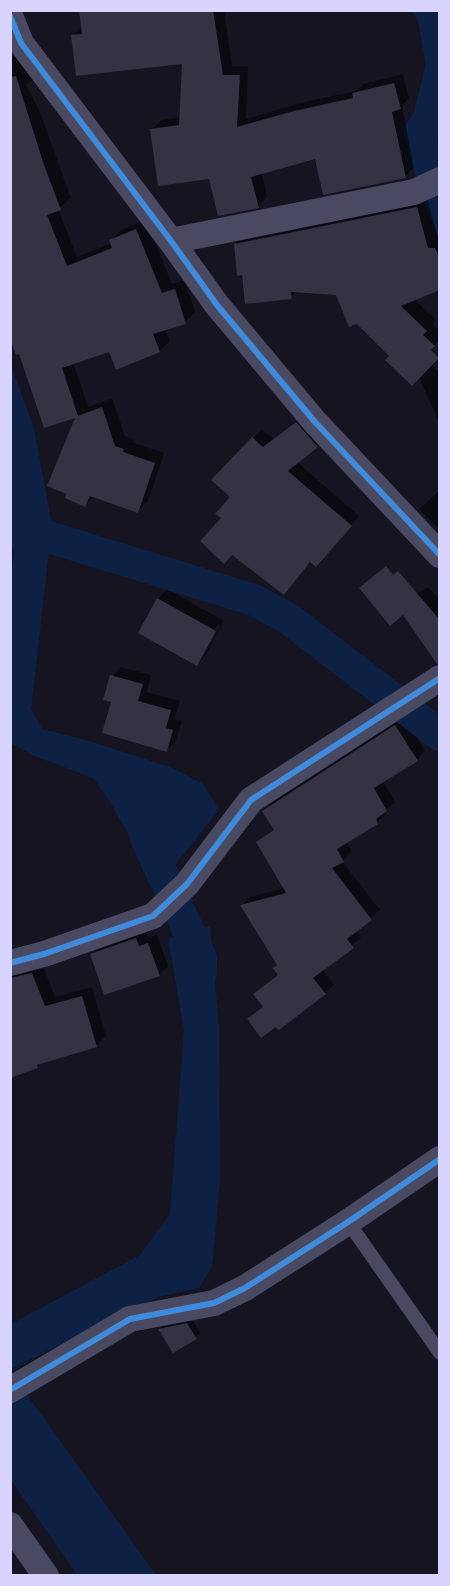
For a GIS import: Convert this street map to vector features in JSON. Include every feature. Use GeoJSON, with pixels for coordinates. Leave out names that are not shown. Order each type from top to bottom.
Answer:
{"type":"FeatureCollection","features":[{"type":"Feature","properties":{"kind":"street"},"geometry":{"type":"LineString","coordinates":[[10,16],[21,43],[217,305],[315,422],[440,555]]}},
{"type":"Feature","properties":{"kind":"street"},"geometry":{"type":"LineString","coordinates":[[171,242],[414,192],[440,180]]}},
{"type":"Feature","properties":{"kind":"street"},"geometry":{"type":"LineString","coordinates":[[10,963],[44,954],[153,916],[187,884],[251,800],[440,678]]}},
{"type":"Feature","properties":{"kind":"street"},"geometry":{"type":"LineString","coordinates":[[10,1390],[130,1319],[214,1303],[245,1288],[440,1159]]}},
{"type":"Feature","properties":{"kind":"street"},"geometry":{"type":"LineString","coordinates":[[10,1525],[46,1575]]}},
{"type":"Feature","properties":{"kind":"lane"},"geometry":{"type":"LineString","coordinates":[[348,1222],[440,1353]]}},
{"type":"Feature","properties":{"kind":"water"},"geometry":{"type":"Polygon","coordinates":[[[412,11],[439,11],[440,124],[437,142],[440,148],[439,239],[416,178],[403,129],[414,112],[426,64],[418,21],[412,11]]]}},
{"type":"Feature","properties":{"kind":"water"},"geometry":{"type":"Polygon","coordinates":[[[10,364],[34,428],[52,525],[31,709],[42,729],[86,740],[170,767],[203,784],[219,810],[158,886],[108,799],[93,778],[32,755],[11,743],[10,588],[14,552],[10,535],[10,364]]]}},
{"type":"Feature","properties":{"kind":"water"},"geometry":{"type":"Polygon","coordinates":[[[210,926],[219,1026],[220,1182],[212,1267],[199,1288],[158,1297],[11,1369],[11,1324],[140,1255],[170,1214],[184,1029],[168,939],[210,926]]]}},
{"type":"Feature","properties":{"kind":"water"},"geometry":{"type":"Polygon","coordinates":[[[10,1371],[156,1575],[77,1575],[11,1480],[10,1371]]]}},
{"type":"Feature","properties":{"kind":"building"},"geometry":{"type":"Polygon","coordinates":[[[79,10],[213,10],[223,75],[240,75],[237,127],[353,98],[352,93],[394,83],[401,109],[392,112],[406,178],[323,195],[315,159],[251,177],[259,208],[218,216],[209,179],[158,186],[150,129],[179,125],[182,64],[76,76],[71,35],[82,34],[79,10]]]}},
{"type":"Feature","properties":{"kind":"building"},"geometry":{"type":"Polygon","coordinates":[[[16,76],[61,210],[47,215],[67,266],[112,248],[109,240],[136,229],[162,293],[175,289],[186,324],[153,334],[160,352],[116,370],[109,352],[62,368],[78,416],[102,407],[115,446],[124,449],[123,452],[155,463],[138,513],[90,496],[85,507],[65,498],[66,494],[47,486],[75,418],[44,428],[19,354],[16,355],[10,338],[10,77],[16,76]]]}},
{"type":"Feature","properties":{"kind":"building"},"geometry":{"type":"Polygon","coordinates":[[[417,207],[428,248],[435,248],[440,259],[440,290],[401,306],[427,331],[423,335],[435,346],[431,350],[439,358],[412,386],[385,360],[389,356],[357,324],[349,327],[336,295],[291,292],[292,299],[245,304],[242,275],[237,276],[234,244],[417,207]]]}},
{"type":"Feature","properties":{"kind":"building"},"geometry":{"type":"Polygon","coordinates":[[[296,422],[318,447],[288,471],[352,526],[316,567],[310,562],[284,595],[232,555],[224,564],[200,541],[221,518],[215,514],[230,497],[211,480],[252,437],[263,447],[296,422]]]}},
{"type":"Feature","properties":{"kind":"building"},"geometry":{"type":"Polygon","coordinates":[[[386,566],[393,575],[398,571],[440,620],[440,663],[437,664],[403,615],[390,626],[359,588],[386,566]]]}},
{"type":"Feature","properties":{"kind":"building"},"geometry":{"type":"Polygon","coordinates":[[[157,598],[216,631],[197,666],[138,633],[157,598]]]}},
{"type":"Feature","properties":{"kind":"building"},"geometry":{"type":"Polygon","coordinates":[[[110,675],[143,684],[138,701],[171,710],[166,728],[173,730],[167,752],[102,733],[111,702],[103,700],[110,675]]]}},
{"type":"Feature","properties":{"kind":"building"},"geometry":{"type":"Polygon","coordinates":[[[395,725],[418,761],[374,788],[387,811],[376,819],[378,824],[337,849],[344,862],[332,868],[372,920],[347,939],[354,948],[313,978],[326,994],[279,1030],[276,1027],[261,1038],[247,1019],[263,1007],[253,994],[278,975],[273,968],[277,965],[240,905],[286,893],[256,842],[274,830],[262,811],[395,725]]]}},
{"type":"Feature","properties":{"kind":"building"},"geometry":{"type":"Polygon","coordinates":[[[136,938],[139,946],[148,943],[160,976],[104,995],[90,954],[136,938]]]}},
{"type":"Feature","properties":{"kind":"building"},"geometry":{"type":"Polygon","coordinates":[[[32,973],[45,1006],[82,996],[97,1047],[37,1065],[38,1068],[10,1078],[10,978],[32,973]]]}},
{"type":"Feature","properties":{"kind":"building"},"geometry":{"type":"Polygon","coordinates":[[[187,1323],[197,1339],[173,1353],[158,1329],[187,1323]]]}},
{"type":"Feature","properties":{"kind":"waterway"},"geometry":{"type":"LineString","coordinates":[[32,532],[254,600],[289,619],[440,735]]}},
{"type":"Feature","properties":{"kind":"waterway"},"geometry":{"type":"LineString","coordinates":[[146,838],[201,958],[201,972]]}},
{"type":"Feature","properties":{"kind":"cycle path"},"geometry":{"type":"LineString","coordinates":[[10,16],[21,43],[217,305],[315,422],[440,555]]}},
{"type":"Feature","properties":{"kind":"cycle path"},"geometry":{"type":"LineString","coordinates":[[10,963],[44,954],[153,916],[187,884],[251,800],[440,678]]}},
{"type":"Feature","properties":{"kind":"cycle path"},"geometry":{"type":"LineString","coordinates":[[10,1390],[130,1319],[214,1303],[245,1288],[440,1159]]}}]}
